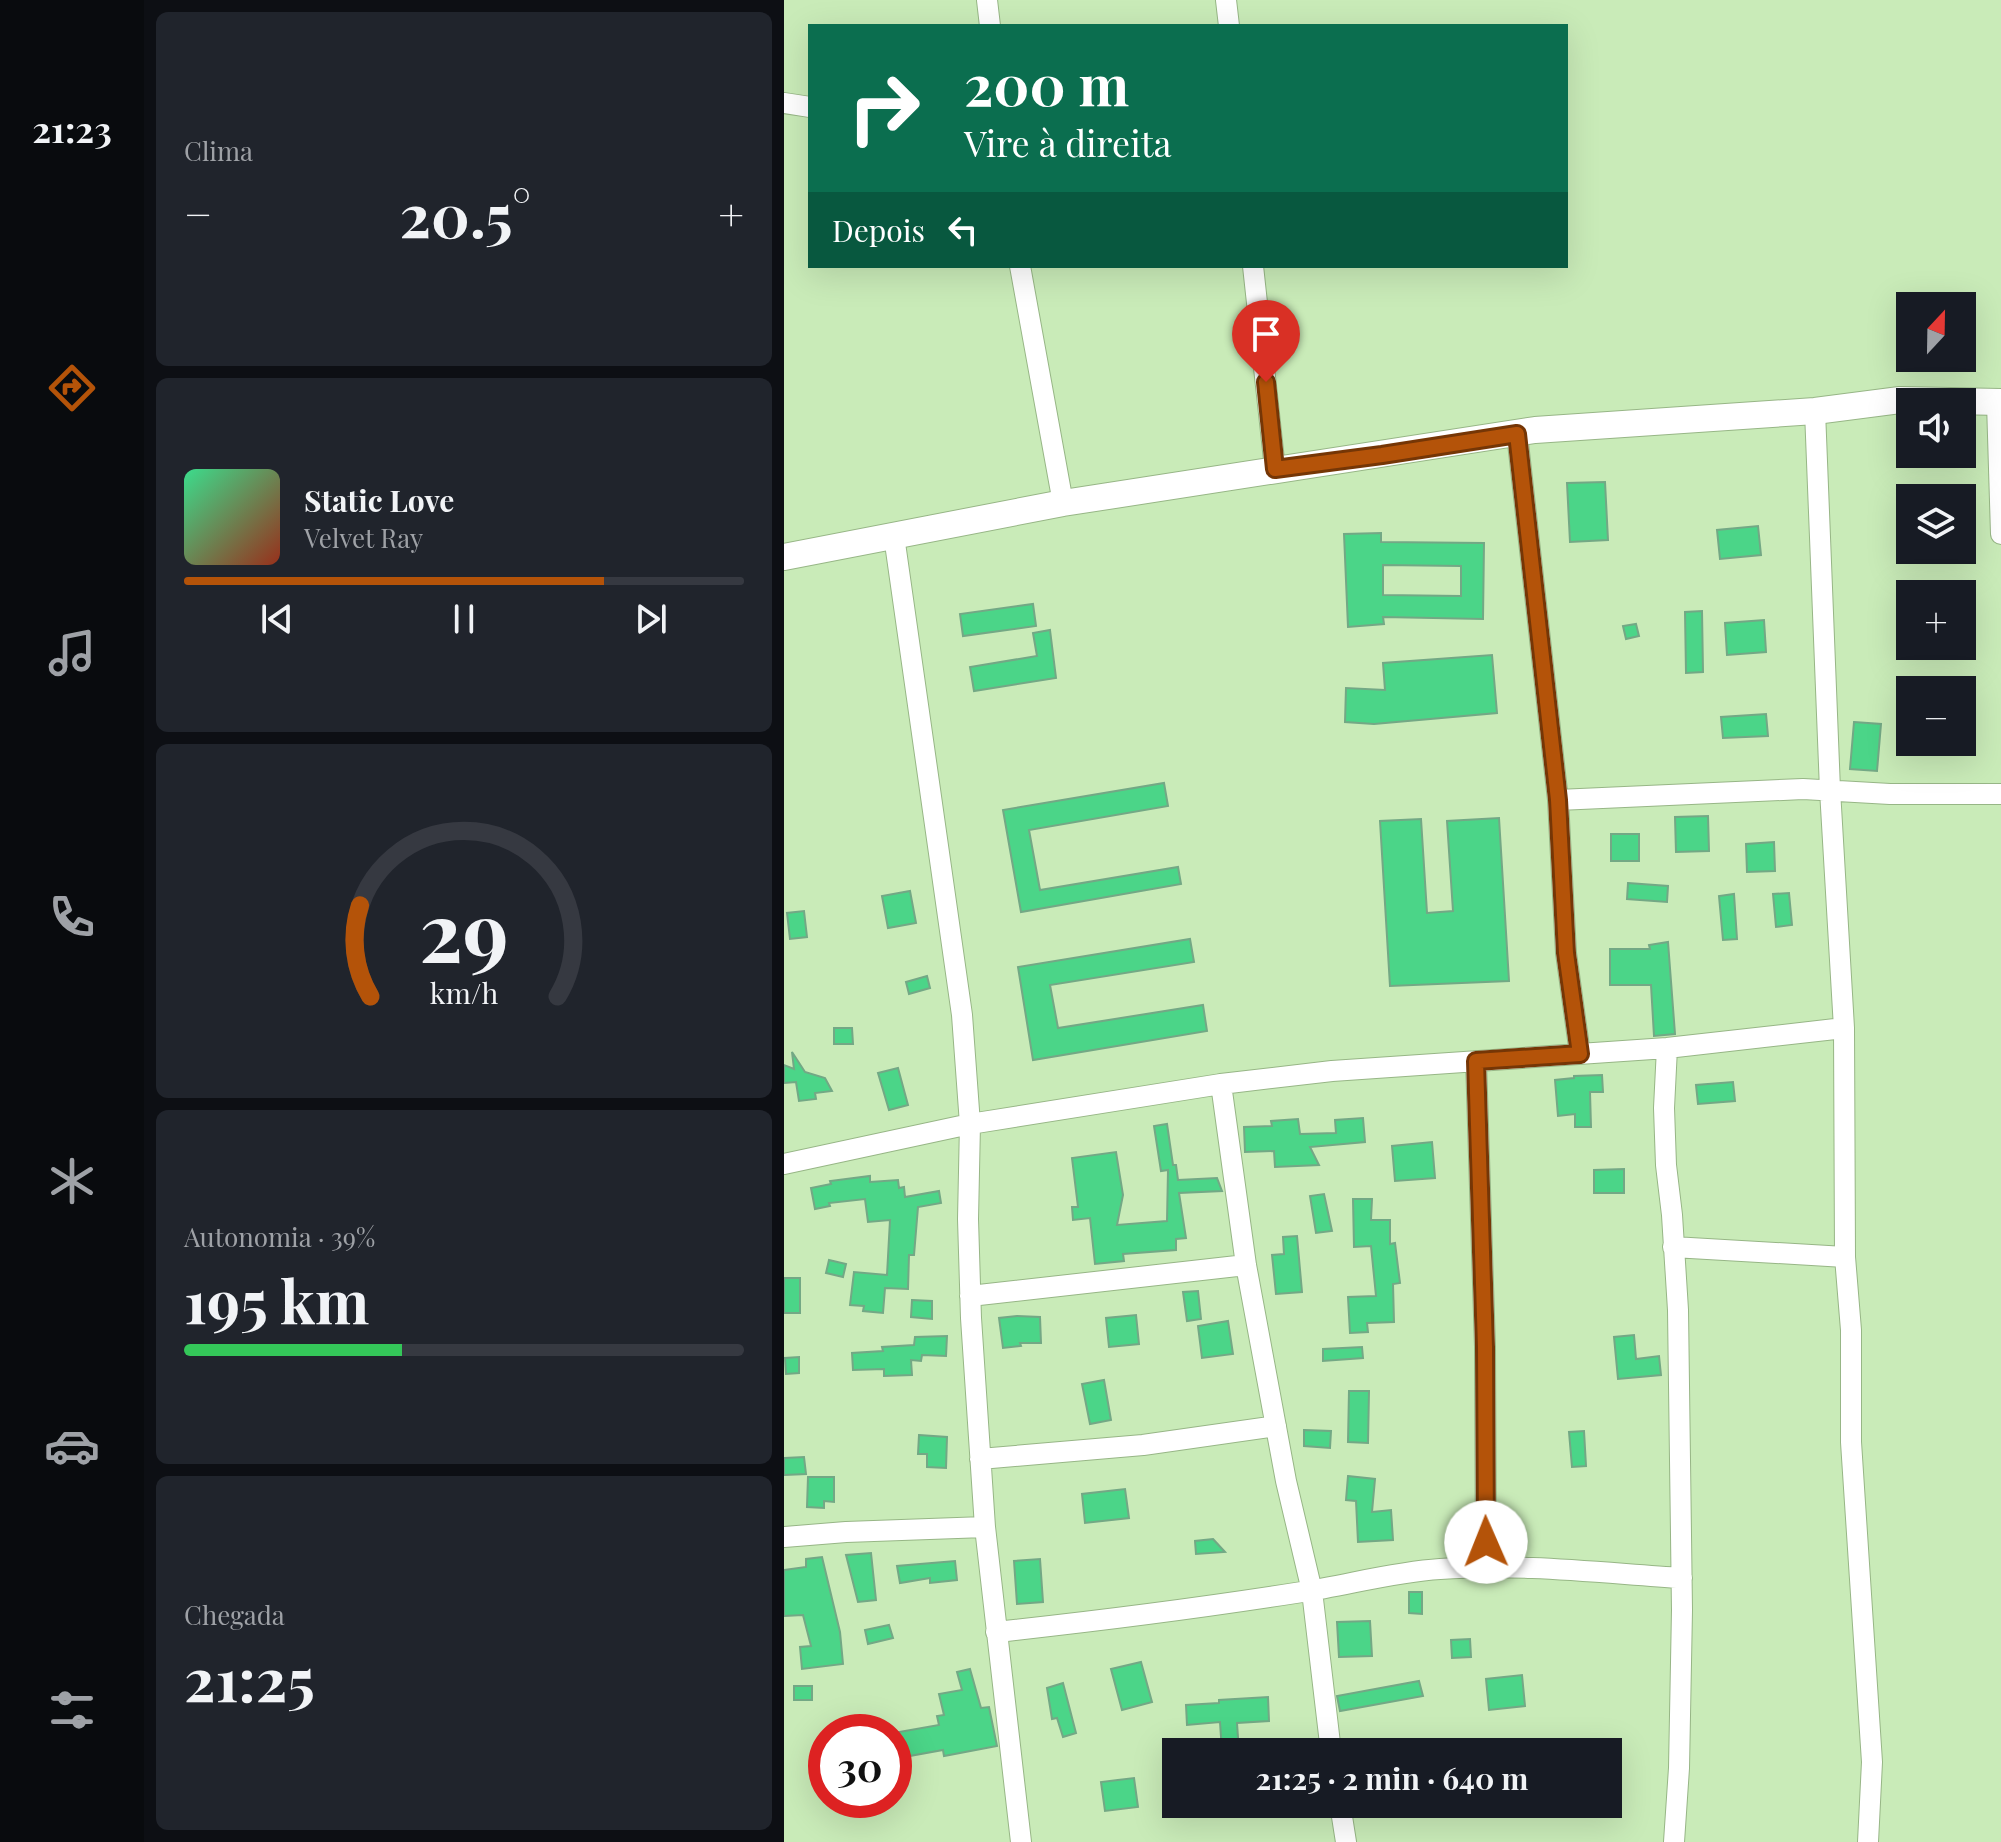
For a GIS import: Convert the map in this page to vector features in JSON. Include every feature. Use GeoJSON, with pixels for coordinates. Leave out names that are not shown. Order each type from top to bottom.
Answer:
{"type":"FeatureCollection","features":[{"type":"Feature","properties":{"kind":"main road"},"geometry":{"type":"LineString","coordinates":[[784,557],[1063,503],[1517,434],[1613,423],[1815,411],[1900,400],[1999,402]]}},
{"type":"Feature","properties":{"kind":"street"},"geometry":{"type":"LineString","coordinates":[[987,0],[990,24]]}},
{"type":"Feature","properties":{"kind":"street"},"geometry":{"type":"LineString","coordinates":[[1226,0],[1229,24]]}},
{"type":"Feature","properties":{"kind":"street"},"geometry":{"type":"LineString","coordinates":[[784,103],[808,107]]}},
{"type":"Feature","properties":{"kind":"street"},"geometry":{"type":"LineString","coordinates":[[1020,268],[1063,503]]}},
{"type":"Feature","properties":{"kind":"street"},"geometry":{"type":"LineString","coordinates":[[1253,268],[1275,469]]}},
{"type":"Feature","properties":{"kind":"street"},"geometry":{"type":"LineString","coordinates":[[1999,402],[2001,534]]}},
{"type":"Feature","properties":{"kind":"street"},"geometry":{"type":"LineString","coordinates":[[1815,411],[1830,790],[1844,1028],[1845,1257],[1851,1321],[1850,1398],[1855,1528],[1872,1762],[1868,1842]]}},
{"type":"Feature","properties":{"kind":"street"},"geometry":{"type":"LineString","coordinates":[[1517,434],[1558,800],[1566,953],[1580,1054]]}},
{"type":"Feature","properties":{"kind":"street"},"geometry":{"type":"LineString","coordinates":[[894,536],[962,1015],[970,1124],[970,1296],[980,1459],[996,1632],[1021,1842]]}},
{"type":"Feature","properties":{"kind":"street"},"geometry":{"type":"LineString","coordinates":[[1558,800],[1708,792],[1830,790],[1890,794],[2001,794]]}},
{"type":"Feature","properties":{"kind":"street"},"geometry":{"type":"LineString","coordinates":[[784,1164],[970,1124],[1221,1084],[1332,1071],[1667,1048],[1844,1028]]}},
{"type":"Feature","properties":{"kind":"street"},"geometry":{"type":"LineString","coordinates":[[1667,1048],[1664,1108],[1678,1324],[1682,1578],[1681,1703],[1674,1842]]}},
{"type":"Feature","properties":{"kind":"street"},"geometry":{"type":"LineString","coordinates":[[1476,1061],[1485,1347],[1486,1567]]}},
{"type":"Feature","properties":{"kind":"street"},"geometry":{"type":"LineString","coordinates":[[1221,1084],[1246,1265],[1276,1426],[1312,1591],[1329,1738]]}},
{"type":"Feature","properties":{"kind":"street"},"geometry":{"type":"LineString","coordinates":[[1673,1247],[1845,1257]]}},
{"type":"Feature","properties":{"kind":"street"},"geometry":{"type":"LineString","coordinates":[[970,1296],[1246,1265]]}},
{"type":"Feature","properties":{"kind":"street"},"geometry":{"type":"LineString","coordinates":[[980,1459],[1143,1445],[1276,1426]]}},
{"type":"Feature","properties":{"kind":"street"},"geometry":{"type":"LineString","coordinates":[[784,1537],[985,1527]]}},
{"type":"Feature","properties":{"kind":"street"},"geometry":{"type":"LineString","coordinates":[[996,1632],[1312,1591],[1408,1571],[1486,1567],[1682,1578]]}},
{"type":"Feature","properties":{"kind":"street"},"geometry":{"type":"LineString","coordinates":[[1342,1818],[1346,1842]]}},
{"type":"Feature","properties":{"kind":"building"},"geometry":{"type":"Polygon","coordinates":[[[1605,482],[1608,540],[1570,542],[1567,483],[1605,482]]]}},
{"type":"Feature","properties":{"kind":"building"},"geometry":{"type":"Polygon","coordinates":[[[1758,526],[1761,555],[1720,559],[1717,530],[1758,526]]]}},
{"type":"Feature","properties":{"kind":"building"},"geometry":{"type":"Polygon","coordinates":[[[1381,533],[1381,542],[1484,543],[1483,619],[1383,617],[1384,624],[1348,627],[1344,534],[1381,533]],[[1383,565],[1383,595],[1461,596],[1461,566],[1383,565]]]}},
{"type":"Feature","properties":{"kind":"building"},"geometry":{"type":"Polygon","coordinates":[[[1033,604],[1036,626],[963,636],[960,614],[1033,604]]]}},
{"type":"Feature","properties":{"kind":"building"},"geometry":{"type":"Polygon","coordinates":[[[1702,611],[1703,672],[1686,673],[1685,612],[1702,611]]]}},
{"type":"Feature","properties":{"kind":"building"},"geometry":{"type":"Polygon","coordinates":[[[1764,620],[1766,652],[1727,655],[1725,623],[1764,620]]]}},
{"type":"Feature","properties":{"kind":"building"},"geometry":{"type":"Polygon","coordinates":[[[1636,624],[1639,636],[1626,639],[1623,626],[1636,624]]]}},
{"type":"Feature","properties":{"kind":"building"},"geometry":{"type":"Polygon","coordinates":[[[1050,630],[1056,678],[974,691],[970,667],[1037,656],[1033,633],[1050,630]]]}},
{"type":"Feature","properties":{"kind":"building"},"geometry":{"type":"Polygon","coordinates":[[[1492,655],[1497,713],[1374,724],[1345,722],[1346,688],[1385,690],[1383,663],[1492,655]]]}},
{"type":"Feature","properties":{"kind":"building"},"geometry":{"type":"Polygon","coordinates":[[[1766,714],[1768,736],[1723,738],[1721,717],[1766,714]]]}},
{"type":"Feature","properties":{"kind":"building"},"geometry":{"type":"Polygon","coordinates":[[[1854,722],[1881,724],[1877,771],[1850,769],[1854,722]]]}},
{"type":"Feature","properties":{"kind":"building"},"geometry":{"type":"Polygon","coordinates":[[[1164,783],[1168,806],[1029,830],[1040,890],[1178,867],[1181,884],[1021,912],[1003,810],[1164,783]]]}},
{"type":"Feature","properties":{"kind":"building"},"geometry":{"type":"Polygon","coordinates":[[[1708,816],[1709,851],[1676,852],[1675,817],[1708,816]]]}},
{"type":"Feature","properties":{"kind":"building"},"geometry":{"type":"Polygon","coordinates":[[[1499,818],[1509,981],[1390,986],[1380,821],[1421,819],[1427,913],[1453,911],[1447,821],[1499,818]]]}},
{"type":"Feature","properties":{"kind":"building"},"geometry":{"type":"Polygon","coordinates":[[[1611,834],[1639,834],[1639,861],[1611,861],[1611,834]]]}},
{"type":"Feature","properties":{"kind":"building"},"geometry":{"type":"Polygon","coordinates":[[[1774,842],[1775,871],[1747,872],[1746,844],[1774,842]]]}},
{"type":"Feature","properties":{"kind":"building"},"geometry":{"type":"Polygon","coordinates":[[[1628,883],[1668,886],[1667,902],[1627,899],[1628,883]]]}},
{"type":"Feature","properties":{"kind":"building"},"geometry":{"type":"Polygon","coordinates":[[[910,891],[916,923],[888,928],[882,896],[910,891]]]}},
{"type":"Feature","properties":{"kind":"building"},"geometry":{"type":"Polygon","coordinates":[[[1789,893],[1792,925],[1776,927],[1773,894],[1789,893]]]}},
{"type":"Feature","properties":{"kind":"building"},"geometry":{"type":"Polygon","coordinates":[[[1734,894],[1737,939],[1723,940],[1719,896],[1734,894]]]}},
{"type":"Feature","properties":{"kind":"building"},"geometry":{"type":"Polygon","coordinates":[[[804,911],[807,937],[790,939],[787,913],[804,911]]]}},
{"type":"Feature","properties":{"kind":"building"},"geometry":{"type":"Polygon","coordinates":[[[1190,939],[1194,962],[1050,985],[1058,1028],[1203,1005],[1207,1031],[1033,1060],[1018,967],[1190,939]]]}},
{"type":"Feature","properties":{"kind":"building"},"geometry":{"type":"Polygon","coordinates":[[[1668,942],[1675,1034],[1654,1036],[1651,985],[1610,985],[1610,949],[1650,949],[1649,945],[1668,942]]]}},
{"type":"Feature","properties":{"kind":"building"},"geometry":{"type":"Polygon","coordinates":[[[927,976],[930,988],[909,994],[906,982],[927,976]]]}},
{"type":"Feature","properties":{"kind":"building"},"geometry":{"type":"Polygon","coordinates":[[[834,1028],[852,1028],[853,1044],[834,1044],[834,1028]]]}},
{"type":"Feature","properties":{"kind":"building"},"geometry":{"type":"Polygon","coordinates":[[[792,1052],[805,1072],[825,1078],[832,1091],[815,1093],[816,1099],[799,1101],[796,1082],[784,1083],[784,1065],[794,1069],[792,1052]]]}},
{"type":"Feature","properties":{"kind":"building"},"geometry":{"type":"Polygon","coordinates":[[[898,1068],[908,1105],[889,1110],[878,1073],[898,1068]]]}},
{"type":"Feature","properties":{"kind":"building"},"geometry":{"type":"Polygon","coordinates":[[[1602,1075],[1603,1092],[1590,1092],[1591,1127],[1575,1127],[1575,1114],[1558,1116],[1555,1080],[1602,1075]]]}},
{"type":"Feature","properties":{"kind":"building"},"geometry":{"type":"Polygon","coordinates":[[[1733,1082],[1735,1101],[1698,1104],[1696,1085],[1733,1082]]]}},
{"type":"Feature","properties":{"kind":"building"},"geometry":{"type":"Polygon","coordinates":[[[1363,1118],[1365,1142],[1310,1147],[1319,1165],[1275,1167],[1274,1151],[1245,1152],[1244,1127],[1272,1126],[1271,1121],[1298,1119],[1300,1134],[1336,1133],[1335,1120],[1363,1118]]]}},
{"type":"Feature","properties":{"kind":"building"},"geometry":{"type":"Polygon","coordinates":[[[1167,1124],[1178,1180],[1217,1178],[1222,1191],[1179,1193],[1186,1238],[1176,1239],[1176,1250],[1123,1254],[1124,1261],[1095,1264],[1090,1218],[1073,1220],[1072,1207],[1078,1207],[1072,1158],[1116,1152],[1123,1195],[1117,1225],[1167,1221],[1168,1170],[1161,1171],[1154,1126],[1167,1124]]]}},
{"type":"Feature","properties":{"kind":"building"},"geometry":{"type":"Polygon","coordinates":[[[1432,1142],[1435,1178],[1395,1181],[1392,1146],[1432,1142]]]}},
{"type":"Feature","properties":{"kind":"building"},"geometry":{"type":"Polygon","coordinates":[[[1624,1169],[1624,1193],[1594,1193],[1594,1170],[1624,1169]]]}},
{"type":"Feature","properties":{"kind":"building"},"geometry":{"type":"Polygon","coordinates":[[[870,1176],[870,1182],[898,1180],[899,1188],[904,1187],[905,1197],[939,1191],[941,1203],[918,1207],[914,1255],[909,1255],[908,1289],[885,1288],[883,1313],[863,1311],[864,1306],[850,1305],[854,1272],[887,1275],[890,1220],[868,1222],[865,1199],[829,1203],[830,1206],[815,1209],[811,1188],[831,1184],[830,1181],[870,1176]]]}},
{"type":"Feature","properties":{"kind":"building"},"geometry":{"type":"Polygon","coordinates":[[[1324,1194],[1332,1231],[1316,1233],[1310,1196],[1324,1194]]]}},
{"type":"Feature","properties":{"kind":"building"},"geometry":{"type":"Polygon","coordinates":[[[1353,1199],[1372,1199],[1371,1220],[1390,1220],[1390,1244],[1395,1243],[1400,1283],[1393,1284],[1394,1322],[1367,1323],[1368,1332],[1350,1333],[1348,1297],[1376,1296],[1371,1246],[1354,1247],[1353,1199]]]}},
{"type":"Feature","properties":{"kind":"building"},"geometry":{"type":"Polygon","coordinates":[[[1297,1236],[1302,1292],[1276,1294],[1272,1255],[1284,1254],[1283,1237],[1297,1236]]]}},
{"type":"Feature","properties":{"kind":"building"},"geometry":{"type":"Polygon","coordinates":[[[829,1260],[846,1264],[843,1277],[826,1273],[829,1260]]]}},
{"type":"Feature","properties":{"kind":"building"},"geometry":{"type":"Polygon","coordinates":[[[784,1278],[800,1278],[800,1313],[784,1313],[784,1278]]]}},
{"type":"Feature","properties":{"kind":"building"},"geometry":{"type":"Polygon","coordinates":[[[1198,1291],[1201,1319],[1187,1321],[1183,1292],[1198,1291]]]}},
{"type":"Feature","properties":{"kind":"building"},"geometry":{"type":"Polygon","coordinates":[[[912,1300],[932,1301],[932,1319],[911,1317],[912,1300]]]}},
{"type":"Feature","properties":{"kind":"building"},"geometry":{"type":"Polygon","coordinates":[[[1136,1315],[1139,1344],[1109,1347],[1106,1318],[1136,1315]]]}},
{"type":"Feature","properties":{"kind":"building"},"geometry":{"type":"Polygon","coordinates":[[[1040,1317],[1041,1343],[1020,1343],[1021,1346],[1003,1348],[999,1318],[1040,1317]]]}},
{"type":"Feature","properties":{"kind":"building"},"geometry":{"type":"Polygon","coordinates":[[[1228,1321],[1233,1354],[1202,1358],[1198,1326],[1228,1321]]]}},
{"type":"Feature","properties":{"kind":"building"},"geometry":{"type":"Polygon","coordinates":[[[1634,1335],[1636,1359],[1659,1356],[1661,1375],[1618,1379],[1614,1337],[1634,1335]]]}},
{"type":"Feature","properties":{"kind":"building"},"geometry":{"type":"Polygon","coordinates":[[[947,1336],[946,1356],[922,1355],[921,1361],[911,1360],[912,1375],[884,1376],[884,1369],[853,1370],[852,1353],[914,1345],[915,1337],[947,1336]]]}},
{"type":"Feature","properties":{"kind":"building"},"geometry":{"type":"Polygon","coordinates":[[[1362,1347],[1363,1358],[1323,1361],[1323,1349],[1362,1347]]]}},
{"type":"Feature","properties":{"kind":"building"},"geometry":{"type":"Polygon","coordinates":[[[799,1357],[799,1373],[786,1374],[785,1358],[799,1357]]]}},
{"type":"Feature","properties":{"kind":"building"},"geometry":{"type":"Polygon","coordinates":[[[1104,1380],[1111,1420],[1090,1424],[1082,1384],[1104,1380]]]}},
{"type":"Feature","properties":{"kind":"building"},"geometry":{"type":"Polygon","coordinates":[[[1349,1391],[1369,1391],[1368,1443],[1348,1442],[1349,1391]]]}},
{"type":"Feature","properties":{"kind":"building"},"geometry":{"type":"Polygon","coordinates":[[[1304,1430],[1331,1431],[1330,1448],[1304,1446],[1304,1430]]]}},
{"type":"Feature","properties":{"kind":"building"},"geometry":{"type":"Polygon","coordinates":[[[1584,1431],[1586,1466],[1572,1467],[1569,1432],[1584,1431]]]}},
{"type":"Feature","properties":{"kind":"building"},"geometry":{"type":"Polygon","coordinates":[[[919,1435],[947,1437],[946,1468],[927,1467],[927,1454],[918,1454],[919,1435]]]}},
{"type":"Feature","properties":{"kind":"building"},"geometry":{"type":"Polygon","coordinates":[[[804,1457],[806,1474],[784,1475],[784,1458],[804,1457]]]}},
{"type":"Feature","properties":{"kind":"building"},"geometry":{"type":"Polygon","coordinates":[[[1348,1476],[1375,1479],[1372,1512],[1391,1510],[1393,1540],[1358,1542],[1356,1501],[1346,1500],[1348,1476]]]}},
{"type":"Feature","properties":{"kind":"building"},"geometry":{"type":"Polygon","coordinates":[[[808,1477],[834,1477],[834,1502],[824,1501],[824,1508],[807,1507],[808,1477]]]}},
{"type":"Feature","properties":{"kind":"building"},"geometry":{"type":"Polygon","coordinates":[[[1125,1489],[1129,1518],[1085,1523],[1082,1494],[1125,1489]]]}},
{"type":"Feature","properties":{"kind":"building"},"geometry":{"type":"Polygon","coordinates":[[[1213,1539],[1225,1552],[1196,1554],[1195,1541],[1213,1539]]]}},
{"type":"Feature","properties":{"kind":"building"},"geometry":{"type":"Polygon","coordinates":[[[871,1553],[876,1600],[858,1602],[846,1555],[871,1553]]]}},
{"type":"Feature","properties":{"kind":"building"},"geometry":{"type":"Polygon","coordinates":[[[822,1557],[840,1632],[843,1664],[802,1669],[800,1647],[811,1646],[803,1615],[784,1616],[784,1570],[806,1567],[806,1559],[822,1557]]]}},
{"type":"Feature","properties":{"kind":"building"},"geometry":{"type":"Polygon","coordinates":[[[1040,1559],[1043,1602],[1017,1604],[1014,1561],[1040,1559]]]}},
{"type":"Feature","properties":{"kind":"building"},"geometry":{"type":"Polygon","coordinates":[[[955,1561],[957,1580],[930,1583],[930,1578],[900,1583],[897,1566],[955,1561]]]}},
{"type":"Feature","properties":{"kind":"building"},"geometry":{"type":"Polygon","coordinates":[[[1409,1592],[1422,1592],[1422,1614],[1409,1613],[1409,1592]]]}},
{"type":"Feature","properties":{"kind":"building"},"geometry":{"type":"Polygon","coordinates":[[[1370,1621],[1372,1656],[1339,1657],[1337,1622],[1370,1621]]]}},
{"type":"Feature","properties":{"kind":"building"},"geometry":{"type":"Polygon","coordinates":[[[889,1625],[893,1638],[868,1644],[865,1630],[889,1625]]]}},
{"type":"Feature","properties":{"kind":"building"},"geometry":{"type":"Polygon","coordinates":[[[1470,1639],[1471,1657],[1452,1658],[1451,1640],[1470,1639]]]}},
{"type":"Feature","properties":{"kind":"building"},"geometry":{"type":"Polygon","coordinates":[[[1141,1662],[1152,1702],[1122,1710],[1111,1669],[1141,1662]]]}},
{"type":"Feature","properties":{"kind":"building"},"geometry":{"type":"Polygon","coordinates":[[[970,1669],[981,1708],[989,1707],[997,1746],[944,1756],[943,1750],[912,1756],[912,1730],[939,1725],[937,1716],[944,1715],[939,1694],[962,1690],[957,1672],[970,1669]]]}},
{"type":"Feature","properties":{"kind":"building"},"geometry":{"type":"Polygon","coordinates":[[[1522,1675],[1525,1706],[1489,1710],[1486,1679],[1522,1675]]]}},
{"type":"Feature","properties":{"kind":"building"},"geometry":{"type":"Polygon","coordinates":[[[1419,1681],[1423,1696],[1340,1711],[1337,1696],[1419,1681]]]}},
{"type":"Feature","properties":{"kind":"building"},"geometry":{"type":"Polygon","coordinates":[[[1063,1683],[1076,1733],[1063,1737],[1057,1718],[1052,1719],[1047,1688],[1063,1683]]]}},
{"type":"Feature","properties":{"kind":"building"},"geometry":{"type":"Polygon","coordinates":[[[794,1686],[812,1686],[812,1700],[794,1700],[794,1686]]]}},
{"type":"Feature","properties":{"kind":"building"},"geometry":{"type":"Polygon","coordinates":[[[1268,1697],[1269,1721],[1237,1723],[1238,1738],[1221,1738],[1220,1722],[1187,1725],[1186,1705],[1219,1703],[1219,1700],[1268,1697]]]}},
{"type":"Feature","properties":{"kind":"building"},"geometry":{"type":"Polygon","coordinates":[[[1134,1778],[1138,1807],[1105,1811],[1101,1782],[1134,1778]]]}},
{"type":"Feature","properties":{"kind":"route"},"geometry":{"type":"LineString","coordinates":[[1266,382],[1275,469],[1517,434],[1558,800],[1566,953],[1580,1054],[1476,1061],[1485,1347],[1486,1542]]}}]}
